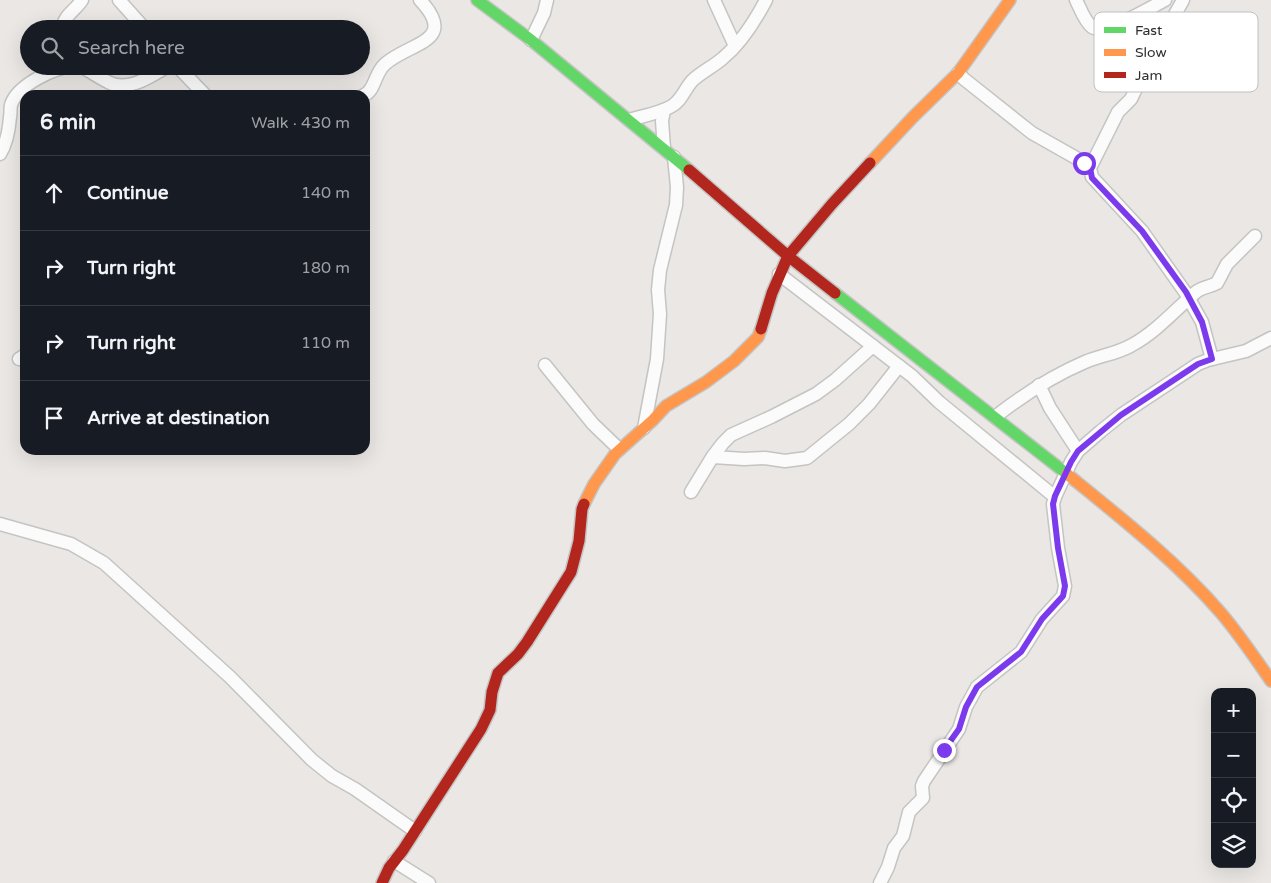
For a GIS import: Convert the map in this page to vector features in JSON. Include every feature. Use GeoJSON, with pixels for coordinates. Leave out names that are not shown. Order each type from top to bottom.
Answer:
{"type":"FeatureCollection","features":[{"type":"Feature","properties":{"kind":"street"},"geometry":{"type":"LineString","coordinates":[[64,20],[82,0]]}},
{"type":"Feature","properties":{"kind":"street"},"geometry":{"type":"LineString","coordinates":[[118,0],[137,20]]}},
{"type":"Feature","properties":{"kind":"street"},"geometry":{"type":"LineString","coordinates":[[370,91],[377,73],[384,65],[397,55],[431,37],[435,29],[435,21],[428,8],[420,0]]}},
{"type":"Feature","properties":{"kind":"street"},"geometry":{"type":"LineString","coordinates":[[478,0],[669,153],[788,256],[1066,473],[1139,534],[1195,585],[1222,614],[1271,681]]}},
{"type":"Feature","properties":{"kind":"street"},"geometry":{"type":"LineString","coordinates":[[530,40],[544,13],[547,0]]}},
{"type":"Feature","properties":{"kind":"street"},"geometry":{"type":"LineString","coordinates":[[714,0],[735,46]]}},
{"type":"Feature","properties":{"kind":"street"},"geometry":{"type":"LineString","coordinates":[[629,120],[672,107],[681,98],[696,76],[722,59],[735,46],[758,15],[766,0]]}},
{"type":"Feature","properties":{"kind":"street"},"geometry":{"type":"LineString","coordinates":[[382,881],[487,718],[498,673],[518,654],[527,642],[569,577],[579,541],[582,509],[594,484],[619,449],[666,406],[725,368],[758,337],[779,274],[788,256],[832,204],[913,116],[958,73],[1010,0]]}},
{"type":"Feature","properties":{"kind":"street"},"geometry":{"type":"LineString","coordinates":[[1076,0],[1090,25],[1094,27]]}},
{"type":"Feature","properties":{"kind":"street"},"geometry":{"type":"LineString","coordinates":[[1142,12],[1165,0]]}},
{"type":"Feature","properties":{"kind":"street"},"geometry":{"type":"LineString","coordinates":[[1177,12],[1184,0]]}},
{"type":"Feature","properties":{"kind":"street"},"geometry":{"type":"LineString","coordinates":[[958,73],[1032,133],[1078,159],[1090,168]]}},
{"type":"Feature","properties":{"kind":"street"},"geometry":{"type":"LineString","coordinates":[[23,90],[40,75]]}},
{"type":"Feature","properties":{"kind":"street"},"geometry":{"type":"LineString","coordinates":[[97,75],[110,84],[122,86],[131,85],[153,75]]}},
{"type":"Feature","properties":{"kind":"street"},"geometry":{"type":"LineString","coordinates":[[186,75],[200,90]]}},
{"type":"Feature","properties":{"kind":"street"},"geometry":{"type":"LineString","coordinates":[[1135,92],[1131,100],[1118,112],[1090,168],[1092,178],[1142,231],[1190,299],[1202,322],[1212,359]]}},
{"type":"Feature","properties":{"kind":"street"},"geometry":{"type":"LineString","coordinates":[[0,154],[7,140],[5,118],[11,105],[20,93]]}},
{"type":"Feature","properties":{"kind":"street"},"geometry":{"type":"LineString","coordinates":[[644,428],[657,358],[660,270],[676,205],[677,187],[662,121],[664,110]]}},
{"type":"Feature","properties":{"kind":"street"},"geometry":{"type":"LineString","coordinates":[[995,418],[1019,398],[1059,373],[1133,345],[1190,299],[1198,290],[1217,283],[1227,264],[1255,236]]}},
{"type":"Feature","properties":{"kind":"street"},"geometry":{"type":"LineString","coordinates":[[779,274],[899,366],[1055,496]]}},
{"type":"Feature","properties":{"kind":"street"},"geometry":{"type":"LineString","coordinates":[[880,883],[894,848],[903,836],[910,812],[923,798],[922,786],[924,781],[959,729],[962,716],[971,698],[980,684],[1021,652],[1042,619],[1063,596],[1065,586],[1053,504],[1071,462],[1078,451],[1121,415],[1198,364],[1246,352],[1271,338]]}},
{"type":"Feature","properties":{"kind":"street"},"geometry":{"type":"LineString","coordinates":[[691,492],[713,456],[730,435],[816,394],[835,380],[873,346]]}},
{"type":"Feature","properties":{"kind":"street"},"geometry":{"type":"LineString","coordinates":[[544,365],[593,424],[619,449]]}},
{"type":"Feature","properties":{"kind":"street"},"geometry":{"type":"LineString","coordinates":[[713,456],[744,459],[765,458],[785,461],[807,458],[849,424],[869,404],[899,366]]}},
{"type":"Feature","properties":{"kind":"street"},"geometry":{"type":"LineString","coordinates":[[1039,385],[1050,408],[1078,451]]}},
{"type":"Feature","properties":{"kind":"street"},"geometry":{"type":"LineString","coordinates":[[0,524],[71,544],[104,563],[230,677],[312,760],[332,776],[355,789],[415,831]]}},
{"type":"Feature","properties":{"kind":"street"},"geometry":{"type":"LineString","coordinates":[[393,863],[429,883]]}},
{"type":"Feature","properties":{"kind":"traffic: fast"},"geometry":{"type":"LineString","coordinates":[[477,0],[531,40],[689,170]]}},
{"type":"Feature","properties":{"kind":"traffic: fast"},"geometry":{"type":"LineString","coordinates":[[835,293],[1067,474]]}},
{"type":"Feature","properties":{"kind":"traffic: slow"},"geometry":{"type":"LineString","coordinates":[[870,163],[958,73],[1010,0]]}},
{"type":"Feature","properties":{"kind":"traffic: slow"},"geometry":{"type":"LineString","coordinates":[[584,504],[594,484],[615,454],[666,406],[706,382],[734,361],[758,337],[761,329]]}},
{"type":"Feature","properties":{"kind":"traffic: slow"},"geometry":{"type":"LineString","coordinates":[[1067,474],[1147,540],[1204,594],[1234,629],[1271,681]]}},
{"type":"Feature","properties":{"kind":"traffic: jam"},"geometry":{"type":"LineString","coordinates":[[761,329],[772,293],[788,256],[870,163]]}},
{"type":"Feature","properties":{"kind":"traffic: jam"},"geometry":{"type":"LineString","coordinates":[[689,170],[788,256],[835,293]]}},
{"type":"Feature","properties":{"kind":"traffic: jam"},"geometry":{"type":"LineString","coordinates":[[382,883],[389,868],[403,850],[481,729],[490,710],[492,692],[498,673],[518,654],[527,642],[571,572],[579,541],[584,504]]}},
{"type":"Feature","properties":{"kind":"route"},"geometry":{"type":"LineString","coordinates":[[944,750],[959,729],[962,716],[977,687],[1021,652],[1042,619],[1063,596],[1065,586],[1053,504],[1071,462],[1078,451],[1121,415],[1168,385],[1187,370],[1212,359],[1202,322],[1186,292],[1132,218],[1092,178],[1090,168],[1084,163]]}}]}
